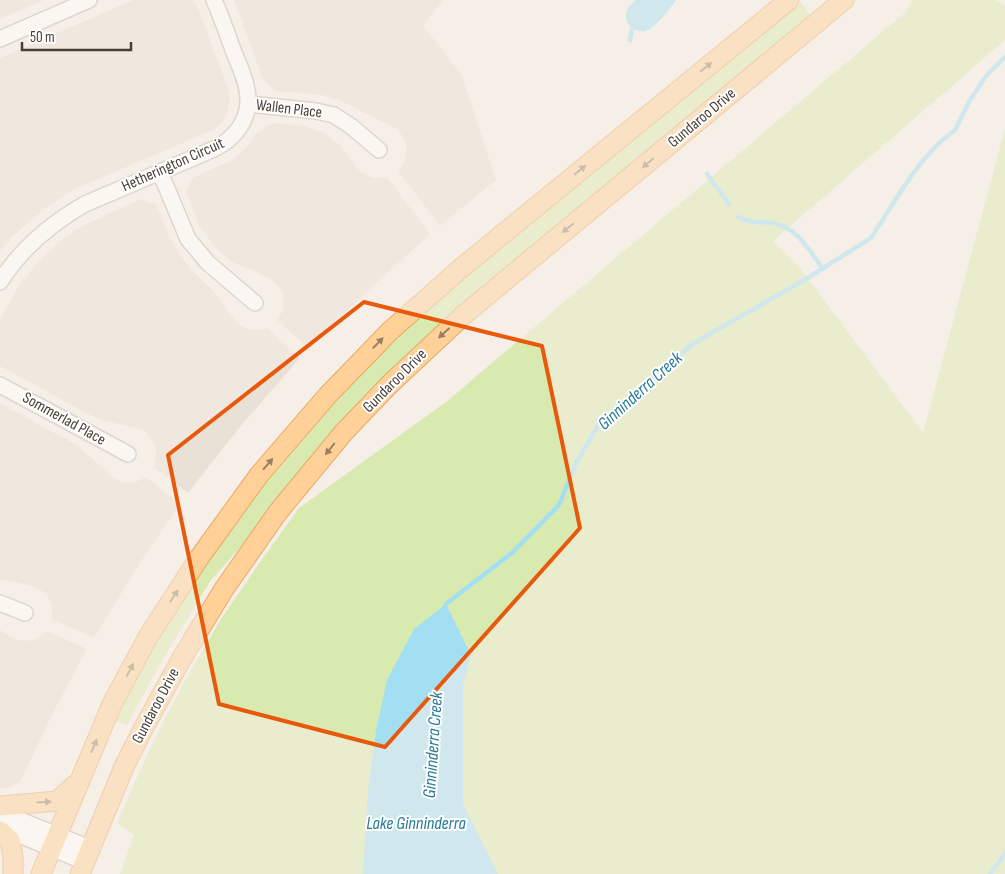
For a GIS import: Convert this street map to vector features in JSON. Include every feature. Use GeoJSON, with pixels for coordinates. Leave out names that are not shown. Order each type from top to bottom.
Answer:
{"type":"FeatureCollection","features":[{"type":"Feature","properties":{"kind":"main road"},"geometry":{"type":"LineString","coordinates":[[41,874],[112,704],[148,637],[199,558],[259,475],[328,395],[390,331],[460,269],[789,0]]}},
{"type":"Feature","properties":{"kind":"main road","name":"Gundaroo Drive"},"geometry":{"type":"LineString","coordinates":[[85,861],[124,767],[182,658],[224,589],[278,512],[344,432],[391,383],[466,313],[844,0]]}},
{"type":"Feature","properties":{"kind":"main road"},"geometry":{"type":"LineString","coordinates":[[0,806],[57,802],[80,781]]}},
{"type":"Feature","properties":{"kind":"main road"},"geometry":{"type":"LineString","coordinates":[[0,831],[10,840],[13,874]]}},
{"type":"Feature","properties":{"kind":"street"},"geometry":{"type":"LineString","coordinates":[[0,38],[89,0]]}},
{"type":"Feature","properties":{"kind":"street","name":"Hetherington Circuit"},"geometry":{"type":"LineString","coordinates":[[0,282],[28,246],[69,213],[85,204],[222,145],[235,135],[244,121],[248,96],[244,80],[214,0]]}},
{"type":"Feature","properties":{"kind":"street","name":"Wallen Place"},"geometry":{"type":"LineString","coordinates":[[248,104],[316,111],[334,115],[352,127],[379,150]]}},
{"type":"Feature","properties":{"kind":"street"},"geometry":{"type":"LineString","coordinates":[[160,172],[188,239],[208,263],[255,303]]}},
{"type":"Feature","properties":{"kind":"street","name":"Sommerlad Place"},"geometry":{"type":"LineString","coordinates":[[0,384],[128,454]]}},
{"type":"Feature","properties":{"kind":"street"},"geometry":{"type":"LineString","coordinates":[[0,604],[25,613]]}},
{"type":"Feature","properties":{"kind":"street"},"geometry":{"type":"LineString","coordinates":[[0,812],[85,861]]}},
{"type":"Feature","properties":{"kind":"street"},"geometry":{"type":"LineString","coordinates":[[0,827],[54,842]]}},
{"type":"Feature","properties":{"kind":"highlighted area"},"geometry":{"type":"Polygon","coordinates":[[[364,302],[542,346],[580,528],[385,747],[219,704],[168,455],[364,302]]]}},
{"type":"Feature","properties":{"kind":"shaded area"},"geometry":{"type":"Polygon","coordinates":[[[0,0],[44,0],[0,19],[0,0]]]}},
{"type":"Feature","properties":{"kind":"shaded area"},"geometry":{"type":"Polygon","coordinates":[[[133,0],[192,0],[198,8],[228,88],[230,99],[226,116],[221,124],[213,130],[75,189],[44,209],[14,235],[0,251],[0,58],[133,0]]]}},
{"type":"Feature","properties":{"kind":"shaded area"},"geometry":{"type":"Polygon","coordinates":[[[234,0],[443,0],[423,25],[462,76],[496,180],[440,226],[398,171],[405,161],[407,149],[404,138],[397,129],[339,100],[322,95],[276,91],[263,79],[234,0]]]}},
{"type":"Feature","properties":{"kind":"shaded area"},"geometry":{"type":"Polygon","coordinates":[[[273,123],[305,126],[323,132],[341,146],[362,173],[373,178],[387,177],[430,234],[374,285],[309,349],[277,320],[282,312],[284,303],[282,292],[277,284],[268,277],[232,262],[217,249],[201,229],[186,192],[192,178],[234,159],[247,147],[258,132],[273,123]]]}},
{"type":"Feature","properties":{"kind":"shaded area"},"geometry":{"type":"Polygon","coordinates":[[[141,199],[156,205],[179,254],[213,291],[236,322],[250,330],[267,328],[300,358],[243,423],[188,493],[154,467],[156,447],[145,431],[105,421],[90,415],[0,366],[0,319],[19,286],[34,267],[68,235],[86,224],[141,199]]]}},
{"type":"Feature","properties":{"kind":"shaded area"},"geometry":{"type":"Polygon","coordinates":[[[0,403],[78,446],[115,479],[131,483],[146,477],[180,504],[141,561],[94,638],[52,619],[52,608],[49,598],[42,591],[33,586],[0,579],[0,403]]]}},
{"type":"Feature","properties":{"kind":"shaded area"},"geometry":{"type":"Polygon","coordinates":[[[0,630],[14,639],[23,641],[40,637],[47,631],[87,649],[53,713],[20,782],[5,789],[0,787],[0,630]]]}},
{"type":"Feature","properties":{"kind":"green space"},"geometry":{"type":"Polygon","coordinates":[[[913,0],[996,0],[1005,6],[1005,40],[773,241],[799,267],[923,433],[1005,129],[1005,874],[120,874],[134,835],[117,823],[150,748],[184,682],[221,619],[299,508],[446,402],[906,12],[913,0]]]}},
{"type":"Feature","properties":{"kind":"green space"},"geometry":{"type":"Polygon","coordinates":[[[801,2],[810,15],[716,96],[564,220],[396,367],[310,458],[254,532],[211,580],[164,657],[127,725],[115,721],[153,649],[228,531],[284,459],[333,401],[437,299],[759,33],[801,2]]]}},
{"type":"Feature","properties":{"kind":"water"},"geometry":{"type":"Polygon","coordinates":[[[635,0],[676,0],[667,13],[654,26],[642,32],[634,30],[626,17],[627,9],[635,0]]]}},
{"type":"Feature","properties":{"kind":"water","name":"Lake Ginninderra"},"geometry":{"type":"Polygon","coordinates":[[[446,604],[471,655],[463,685],[463,804],[498,874],[363,874],[368,790],[376,731],[387,680],[414,629],[446,604]]]}},
{"type":"Feature","properties":{"kind":"waterway"},"geometry":{"type":"LineString","coordinates":[[630,40],[632,29]]}},
{"type":"Feature","properties":{"kind":"waterway","name":"Ginninderra Creek"},"geometry":{"type":"LineString","coordinates":[[445,608],[446,604],[513,552],[559,505],[576,463],[600,422],[694,343],[801,282],[871,238],[920,164],[938,144],[955,130],[970,100],[987,75],[1005,57]]}},
{"type":"Feature","properties":{"kind":"waterway"},"geometry":{"type":"LineString","coordinates":[[707,174],[729,204]]}},
{"type":"Feature","properties":{"kind":"waterway"},"geometry":{"type":"LineString","coordinates":[[738,217],[751,221],[781,225],[788,229],[802,240],[823,269]]}},
{"type":"Feature","properties":{"kind":"waterway"},"geometry":{"type":"LineString","coordinates":[[990,874],[1005,854]]}}]}
